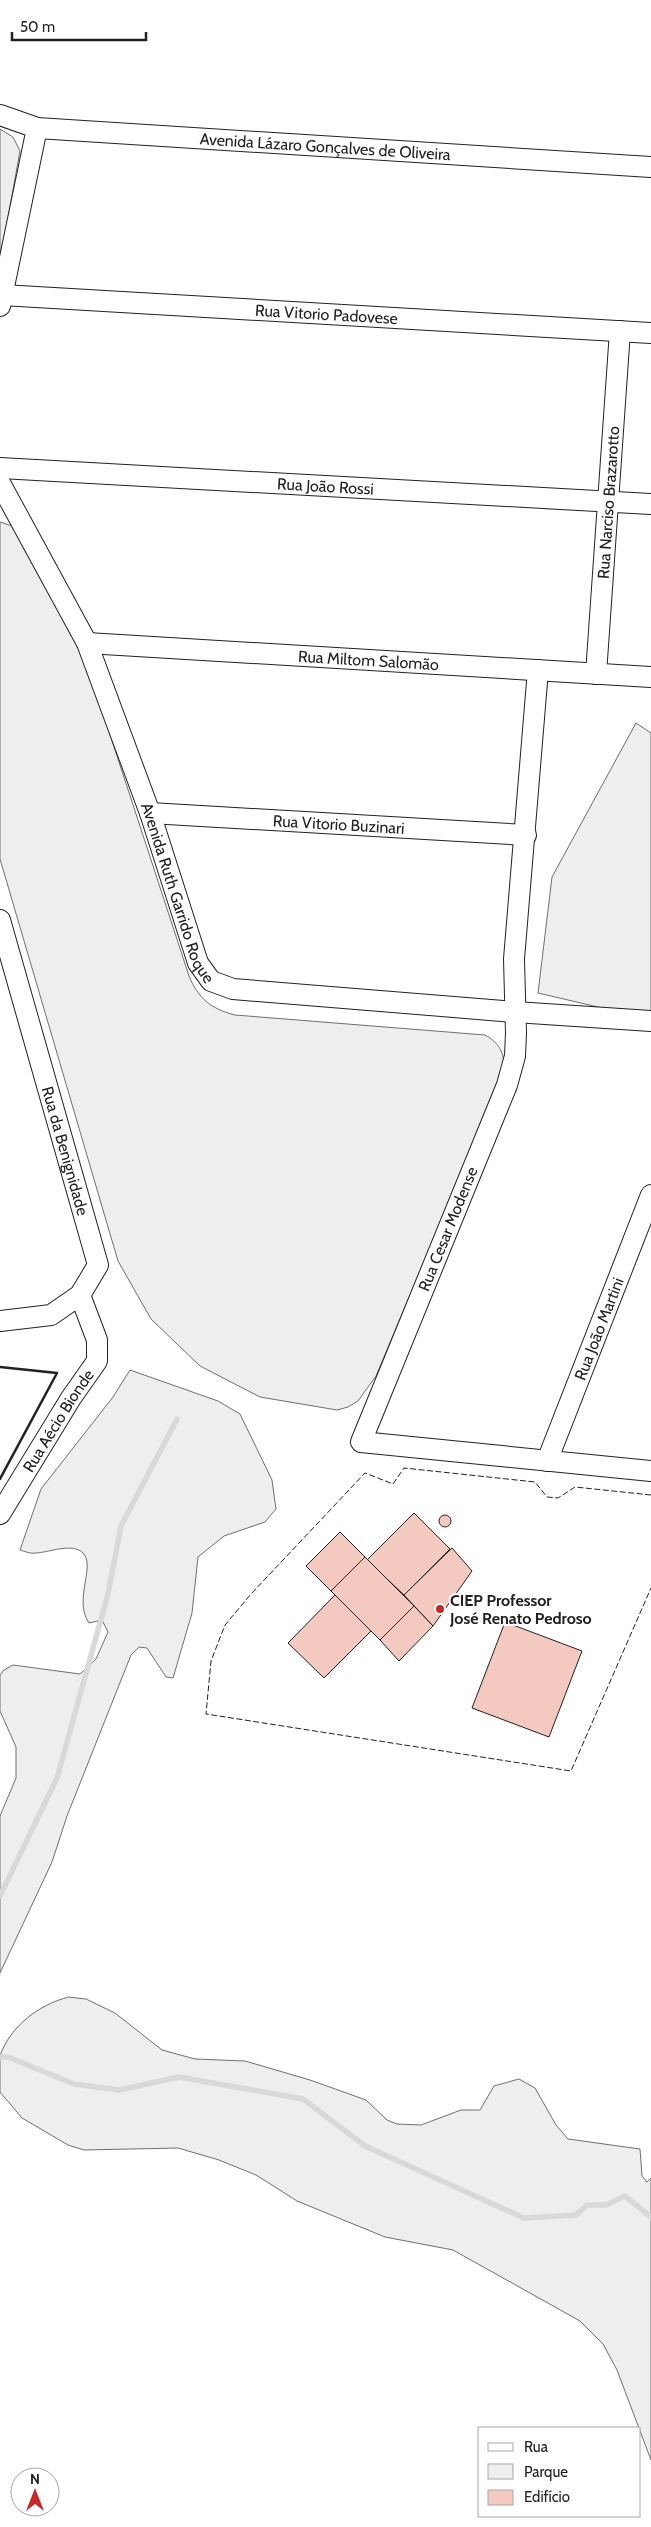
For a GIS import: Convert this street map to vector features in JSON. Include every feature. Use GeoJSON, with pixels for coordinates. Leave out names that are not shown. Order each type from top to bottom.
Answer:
{"type":"FeatureCollection","features":[{"type":"Feature","properties":{"kind":"street","name":"Avenida Lázaro Gonçalves de Oliveira"},"geometry":{"type":"LineString","coordinates":[[0,115],[37,128],[651,167]]}},
{"type":"Feature","properties":{"kind":"street"},"geometry":{"type":"LineString","coordinates":[[1,301],[37,128]]}},
{"type":"Feature","properties":{"kind":"street","name":"Rua Vitorio Padovese"},"geometry":{"type":"LineString","coordinates":[[1,301],[651,333]]}},
{"type":"Feature","properties":{"kind":"street","name":"Rua Narciso Brazarotto"},"geometry":{"type":"LineString","coordinates":[[596,674],[620,331]]}},
{"type":"Feature","properties":{"kind":"street","name":"Rua João Rossi"},"geometry":{"type":"LineString","coordinates":[[0,468],[651,504]]}},
{"type":"Feature","properties":{"kind":"street","name":"Avenida Ruth Garrido Roque"},"geometry":{"type":"LineString","coordinates":[[0,483],[88,642],[150,813],[198,963],[211,981],[234,989],[651,1021]]}},
{"type":"Feature","properties":{"kind":"street","name":"Rua Miltom Salomão"},"geometry":{"type":"LineString","coordinates":[[88,642],[651,677]]}},
{"type":"Feature","properties":{"kind":"street","name":"Rua Cesar Modense"},"geometry":{"type":"LineString","coordinates":[[538,670],[526,835],[514,959],[515,1056],[507,1085],[362,1442],[547,1461]]}},
{"type":"Feature","properties":{"kind":"street","name":"Rua Vitorio Buzinari"},"geometry":{"type":"LineString","coordinates":[[150,813],[526,835]]}},
{"type":"Feature","properties":{"kind":"street","name":"Rua da Benignidade"},"geometry":{"type":"LineString","coordinates":[[0,1321],[51,1315],[80,1294],[98,1265],[1,928]]}},
{"type":"Feature","properties":{"kind":"street","name":"Rua João Martini"},"geometry":{"type":"LineString","coordinates":[[547,1461],[651,1195]]}},
{"type":"Feature","properties":{"kind":"street","name":"Rua Aécio Bionde"},"geometry":{"type":"LineString","coordinates":[[0,1514],[70,1398],[97,1362],[97,1340],[80,1294]]}},
{"type":"Feature","properties":{"kind":"street"},"geometry":{"type":"LineString","coordinates":[[547,1461],[651,1471]]}},
{"type":"Feature","properties":{"kind":"green space"},"geometry":{"type":"Polygon","coordinates":[[[0,129],[13,137],[20,151],[0,262],[0,129]]]}},
{"type":"Feature","properties":{"kind":"green space"},"geometry":{"type":"Polygon","coordinates":[[[0,522],[18,528],[84,655],[189,976],[197,991],[206,1002],[235,1015],[485,1035],[498,1045],[504,1059],[504,1071],[376,1376],[358,1401],[348,1407],[337,1410],[260,1397],[200,1366],[151,1319],[118,1261],[0,859],[0,522]]]}},
{"type":"Feature","properties":{"kind":"green space"},"geometry":{"type":"Polygon","coordinates":[[[636,723],[651,733],[651,1011],[615,1011],[538,993],[552,877],[636,723]]]}},
{"type":"Feature","properties":{"kind":"green space"},"geometry":{"type":"Polygon","coordinates":[[[130,1370],[218,1401],[240,1414],[272,1480],[276,1509],[265,1522],[224,1536],[198,1557],[192,1613],[173,1678],[166,1677],[147,1648],[139,1647],[131,1655],[67,1816],[52,1862],[0,1973],[0,1816],[16,1778],[16,1747],[0,1711],[0,1675],[4,1670],[13,1665],[80,1674],[96,1659],[108,1632],[102,1620],[89,1623],[85,1614],[83,1594],[87,1566],[83,1553],[73,1548],[40,1553],[29,1553],[20,1550],[41,1489],[113,1397],[130,1370]]]}},
{"type":"Feature","properties":{"kind":"green space"},"geometry":{"type":"Polygon","coordinates":[[[69,1997],[86,1999],[115,2013],[162,2050],[195,2059],[245,2061],[310,2080],[366,2100],[387,2120],[397,2124],[421,2125],[461,2110],[480,2110],[494,2086],[519,2079],[535,2088],[556,2125],[568,2139],[640,2149],[642,2176],[647,2182],[651,2178],[651,2460],[641,2434],[641,2427],[639,2427],[617,2370],[603,2344],[580,2321],[453,2250],[385,2237],[297,2201],[256,2175],[219,2160],[178,2148],[84,2150],[68,2145],[22,2118],[0,2092],[0,2056],[11,2035],[27,2018],[58,2000],[69,1997]]]}},
{"type":"Feature","properties":{"kind":"building"},"geometry":{"type":"Polygon","coordinates":[[[414,1513],[450,1549],[404,1595],[367,1560],[414,1513]]]}},
{"type":"Feature","properties":{"kind":"building"},"geometry":{"type":"Polygon","coordinates":[[[447,1515],[450,1516],[450,1526],[443,1527],[440,1526],[439,1519],[440,1516],[447,1515]]]}},
{"type":"Feature","properties":{"kind":"building"},"geometry":{"type":"Polygon","coordinates":[[[340,1532],[365,1557],[331,1591],[306,1566],[340,1532]]]}},
{"type":"Feature","properties":{"kind":"building"},"geometry":{"type":"Polygon","coordinates":[[[452,1548],[472,1571],[433,1626],[404,1595],[452,1548]]]}},
{"type":"Feature","properties":{"kind":"building"},"geometry":{"type":"Polygon","coordinates":[[[365,1557],[414,1606],[380,1640],[331,1591],[365,1557]]]}},
{"type":"Feature","properties":{"kind":"building"},"geometry":{"type":"Polygon","coordinates":[[[335,1595],[371,1631],[324,1678],[288,1643],[335,1595]]]}},
{"type":"Feature","properties":{"kind":"building"},"geometry":{"type":"Polygon","coordinates":[[[414,1606],[433,1626],[399,1661],[380,1640],[414,1606]]]}},
{"type":"Feature","properties":{"kind":"building"},"geometry":{"type":"Polygon","coordinates":[[[505,1622],[582,1651],[549,1737],[472,1708],[505,1622]]]}},
{"type":"Feature","properties":{"kind":"waterway"},"geometry":{"type":"LineString","coordinates":[[0,1896],[57,1778],[108,1594],[121,1526],[177,1419]]}},
{"type":"Feature","properties":{"kind":"waterway"},"geometry":{"type":"LineString","coordinates":[[0,2057],[8,2057],[74,2084],[119,2090],[179,2077],[303,2099],[365,2146],[524,2218],[576,2215],[587,2205],[606,2205],[625,2196],[651,2217]]}},
{"type":"Feature","properties":{"kind":"fence"},"geometry":{"type":"LineString","coordinates":[[651,1495],[575,1487],[558,1498],[547,1497],[535,1482],[404,1468],[393,1484],[365,1473],[251,1594],[225,1625],[211,1661],[206,1714],[571,1771],[651,1588]]}},
{"type":"Feature","properties":{"kind":"wall"},"geometry":{"type":"LineString","coordinates":[[0,1367],[57,1373],[0,1479]]}},
{"type":"Feature","properties":{"kind":"place","name":"CIEP Professor José Renato Pedroso"},"geometry":{"type":"Point","coordinates":[440,1609]}}]}
